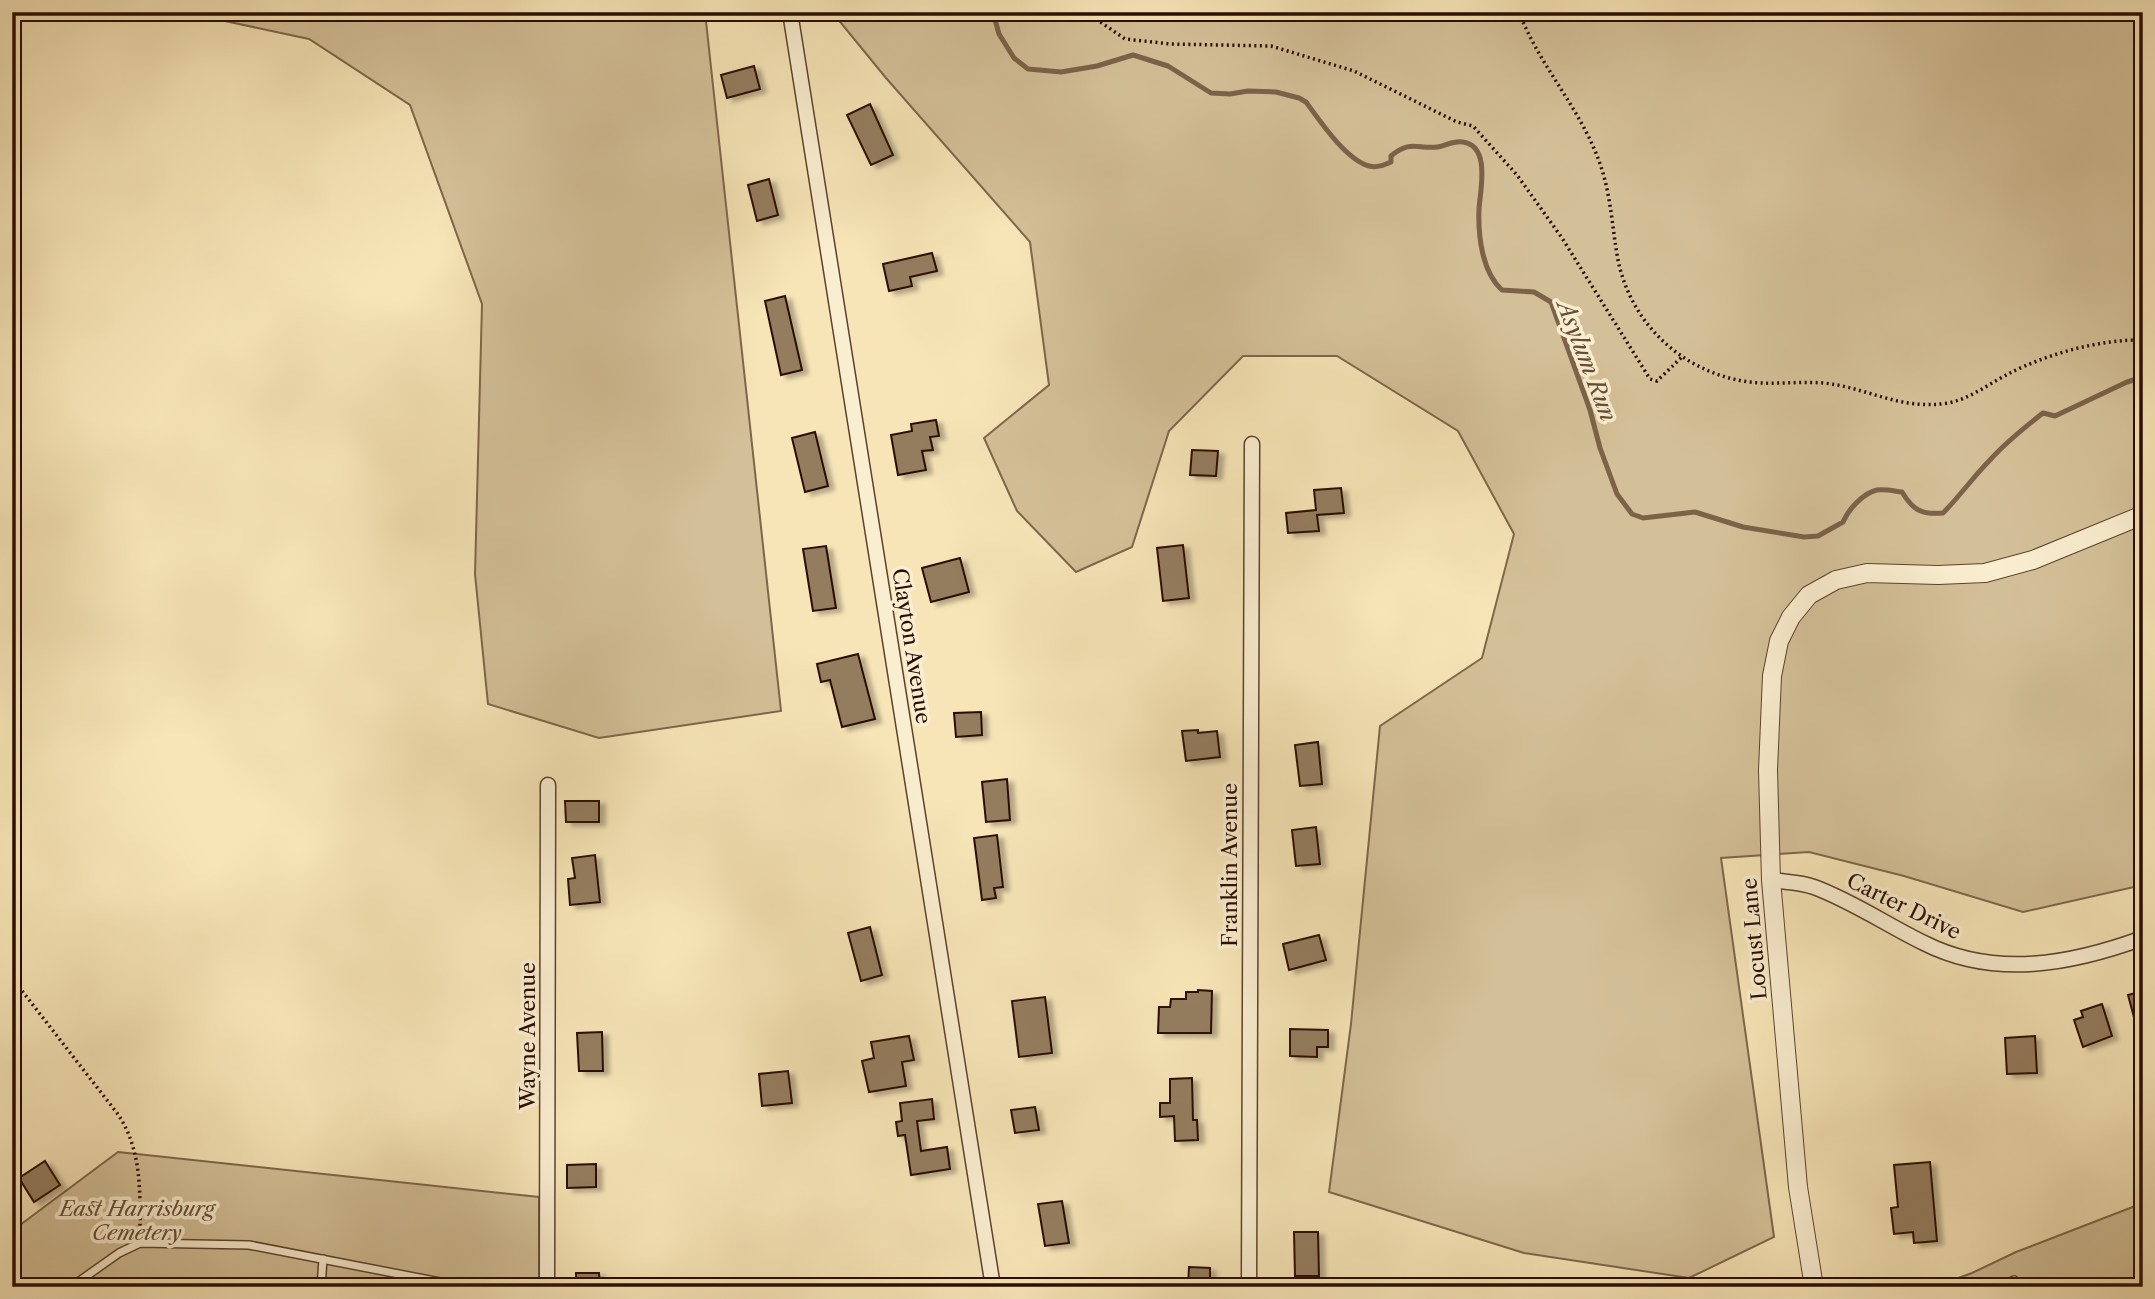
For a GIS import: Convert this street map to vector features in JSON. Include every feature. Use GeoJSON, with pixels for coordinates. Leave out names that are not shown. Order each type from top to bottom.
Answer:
{"type":"FeatureCollection","features":[{"type":"Feature","properties":{"kind":"street","name":"Clayton Avenue"},"geometry":{"type":"LineString","coordinates":[[790,12],[993,1287]]}},
{"type":"Feature","properties":{"kind":"street","name":"Franklin Avenue"},"geometry":{"type":"LineString","coordinates":[[1249,1287],[1252,444]]}},
{"type":"Feature","properties":{"kind":"street","name":"Locust Lane"},"geometry":{"type":"LineString","coordinates":[[1814,1287],[1798,1187],[1771,880],[1768,770],[1772,676],[1779,641],[1791,617],[1809,595],[1836,580],[1867,573],[1985,573],[2033,560],[2143,514]]}},
{"type":"Feature","properties":{"kind":"street","name":"Wayne Avenue"},"geometry":{"type":"LineString","coordinates":[[547,1287],[548,785]]}},
{"type":"Feature","properties":{"kind":"street","name":"Carter Drive"},"geometry":{"type":"LineString","coordinates":[[1771,880],[1812,886],[1926,945],[1956,956],[1991,962],[2027,965],[2061,962],[2143,939]]}},
{"type":"Feature","properties":{"kind":"lane"},"geometry":{"type":"LineString","coordinates":[[71,1287],[119,1253],[140,1242],[249,1245],[466,1287]]}},
{"type":"Feature","properties":{"kind":"lane"},"geometry":{"type":"LineString","coordinates":[[321,1287],[323,1259]]}},
{"type":"Feature","properties":{"kind":"lane"},"geometry":{"type":"LineString","coordinates":[[1998,1287],[2014,1280]]}},
{"type":"Feature","properties":{"kind":"path"},"geometry":{"type":"LineString","coordinates":[[1076,12],[1096,19],[1125,39],[1171,44],[1271,46],[1354,71],[1457,122],[1473,126],[1517,175],[1562,239],[1650,379],[1657,381],[1683,356]]}},
{"type":"Feature","properties":{"kind":"path"},"geometry":{"type":"LineString","coordinates":[[1519,12],[1534,45],[1573,107],[1596,153],[1606,186],[1618,259],[1627,293],[1645,324],[1683,356],[1737,380],[1822,383],[1888,400],[1934,404],[1958,400],[2012,372],[2081,348],[2143,341]]}},
{"type":"Feature","properties":{"kind":"path"},"geometry":{"type":"LineString","coordinates":[[12,978],[117,1113],[131,1136],[139,1180],[140,1242]]}},
{"type":"Feature","properties":{"kind":"green space"},"geometry":{"type":"Polygon","coordinates":[[[183,12],[705,12],[781,711],[599,738],[488,704],[475,574],[482,304],[410,105],[309,39],[183,12]]]}},
{"type":"Feature","properties":{"kind":"green space"},"geometry":{"type":"Polygon","coordinates":[[[832,12],[2143,12],[2143,885],[2023,912],[1904,876],[1809,852],[1721,858],[1774,1237],[1689,1278],[1524,1253],[1329,1192],[1351,1024],[1380,726],[1482,658],[1514,534],[1458,431],[1337,356],[1243,356],[1169,431],[1132,547],[1076,572],[1017,511],[984,438],[1049,385],[1030,242],[886,78],[832,12]]]}},
{"type":"Feature","properties":{"kind":"green space","name":"East Harrisburg Cemetery"},"geometry":{"type":"Polygon","coordinates":[[[118,1152],[539,1197],[539,1287],[12,1287],[12,1231],[118,1152]]]}},
{"type":"Feature","properties":{"kind":"green space"},"geometry":{"type":"Polygon","coordinates":[[[2143,1203],[2143,1287],[1934,1287],[2016,1252],[2143,1203]]]}},
{"type":"Feature","properties":{"kind":"building"},"geometry":{"type":"Polygon","coordinates":[[[754,66],[760,89],[727,98],[721,75],[754,66]]]}},
{"type":"Feature","properties":{"kind":"building"},"geometry":{"type":"Polygon","coordinates":[[[870,104],[893,155],[871,165],[847,115],[870,104]]]}},
{"type":"Feature","properties":{"kind":"building"},"geometry":{"type":"Polygon","coordinates":[[[769,179],[778,215],[757,221],[748,185],[769,179]]]}},
{"type":"Feature","properties":{"kind":"building"},"geometry":{"type":"Polygon","coordinates":[[[932,253],[937,271],[910,277],[912,286],[889,291],[883,264],[932,253]]]}},
{"type":"Feature","properties":{"kind":"building"},"geometry":{"type":"Polygon","coordinates":[[[785,296],[802,370],[781,375],[765,301],[785,296]]]}},
{"type":"Feature","properties":{"kind":"building"},"geometry":{"type":"Polygon","coordinates":[[[936,420],[939,436],[930,437],[933,450],[922,451],[926,470],[898,475],[891,435],[912,431],[911,424],[936,420]]]}},
{"type":"Feature","properties":{"kind":"building"},"geometry":{"type":"Polygon","coordinates":[[[815,432],[828,486],[805,492],[792,438],[815,432]]]}},
{"type":"Feature","properties":{"kind":"building"},"geometry":{"type":"Polygon","coordinates":[[[1192,450],[1218,451],[1216,476],[1190,475],[1192,450]]]}},
{"type":"Feature","properties":{"kind":"building"},"geometry":{"type":"Polygon","coordinates":[[[1341,488],[1344,513],[1317,515],[1319,531],[1288,533],[1286,513],[1316,510],[1314,490],[1341,488]]]}},
{"type":"Feature","properties":{"kind":"building"},"geometry":{"type":"Polygon","coordinates":[[[1183,545],[1189,598],[1163,601],[1157,548],[1183,545]]]}},
{"type":"Feature","properties":{"kind":"building"},"geometry":{"type":"Polygon","coordinates":[[[826,546],[836,608],[813,611],[803,549],[826,546]]]}},
{"type":"Feature","properties":{"kind":"building"},"geometry":{"type":"Polygon","coordinates":[[[960,558],[969,592],[931,602],[922,568],[960,558]]]}},
{"type":"Feature","properties":{"kind":"building"},"geometry":{"type":"Polygon","coordinates":[[[858,654],[875,719],[842,727],[830,680],[821,682],[817,664],[858,654]]]}},
{"type":"Feature","properties":{"kind":"building"},"geometry":{"type":"Polygon","coordinates":[[[981,712],[982,735],[956,737],[954,713],[981,712]]]}},
{"type":"Feature","properties":{"kind":"building"},"geometry":{"type":"Polygon","coordinates":[[[1198,730],[1198,733],[1217,731],[1220,757],[1186,761],[1182,731],[1198,730]]]}},
{"type":"Feature","properties":{"kind":"building"},"geometry":{"type":"Polygon","coordinates":[[[1318,742],[1322,784],[1300,786],[1295,745],[1318,742]]]}},
{"type":"Feature","properties":{"kind":"building"},"geometry":{"type":"Polygon","coordinates":[[[1007,779],[1010,820],[986,822],[982,782],[1007,779]]]}},
{"type":"Feature","properties":{"kind":"building"},"geometry":{"type":"Polygon","coordinates":[[[565,801],[599,801],[599,822],[566,822],[565,801]]]}},
{"type":"Feature","properties":{"kind":"building"},"geometry":{"type":"Polygon","coordinates":[[[1316,827],[1320,864],[1296,866],[1292,830],[1316,827]]]}},
{"type":"Feature","properties":{"kind":"building"},"geometry":{"type":"Polygon","coordinates":[[[997,835],[1003,887],[994,888],[996,898],[982,900],[974,838],[997,835]]]}},
{"type":"Feature","properties":{"kind":"building"},"geometry":{"type":"Polygon","coordinates":[[[595,855],[600,902],[570,905],[568,879],[575,878],[572,858],[595,855]]]}},
{"type":"Feature","properties":{"kind":"building"},"geometry":{"type":"Polygon","coordinates":[[[870,927],[882,975],[861,981],[848,933],[870,927]]]}},
{"type":"Feature","properties":{"kind":"building"},"geometry":{"type":"Polygon","coordinates":[[[1319,935],[1326,960],[1289,970],[1283,944],[1319,935]]]}},
{"type":"Feature","properties":{"kind":"building"},"geometry":{"type":"Polygon","coordinates":[[[1212,991],[1211,1033],[1158,1033],[1159,1007],[1170,1007],[1171,999],[1186,999],[1186,992],[1212,991]]]}},
{"type":"Feature","properties":{"kind":"building"},"geometry":{"type":"Polygon","coordinates":[[[2143,991],[2143,1031],[2138,1032],[2128,995],[2143,991]]]}},
{"type":"Feature","properties":{"kind":"building"},"geometry":{"type":"Polygon","coordinates":[[[1045,997],[1052,1053],[1019,1057],[1012,1001],[1045,997]]]}},
{"type":"Feature","properties":{"kind":"building"},"geometry":{"type":"Polygon","coordinates":[[[2102,1004],[2112,1036],[2083,1047],[2074,1020],[2083,1017],[2081,1011],[2102,1004]]]}},
{"type":"Feature","properties":{"kind":"building"},"geometry":{"type":"Polygon","coordinates":[[[1290,1029],[1328,1030],[1328,1047],[1317,1047],[1317,1057],[1290,1056],[1290,1029]]]}},
{"type":"Feature","properties":{"kind":"building"},"geometry":{"type":"Polygon","coordinates":[[[602,1032],[603,1071],[579,1071],[577,1033],[602,1032]]]}},
{"type":"Feature","properties":{"kind":"building"},"geometry":{"type":"Polygon","coordinates":[[[909,1036],[914,1060],[902,1062],[906,1086],[869,1092],[862,1061],[874,1058],[871,1042],[909,1036]]]}},
{"type":"Feature","properties":{"kind":"building"},"geometry":{"type":"Polygon","coordinates":[[[2035,1036],[2037,1073],[2007,1074],[2005,1038],[2035,1036]]]}},
{"type":"Feature","properties":{"kind":"building"},"geometry":{"type":"Polygon","coordinates":[[[788,1071],[792,1103],[762,1106],[759,1074],[788,1071]]]}},
{"type":"Feature","properties":{"kind":"building"},"geometry":{"type":"Polygon","coordinates":[[[1192,1078],[1193,1120],[1197,1120],[1198,1140],[1175,1141],[1174,1116],[1160,1117],[1160,1103],[1170,1103],[1170,1079],[1192,1078]]]}},
{"type":"Feature","properties":{"kind":"building"},"geometry":{"type":"Polygon","coordinates":[[[932,1099],[934,1119],[917,1121],[921,1151],[947,1147],[950,1169],[911,1175],[905,1135],[898,1136],[896,1122],[902,1121],[900,1103],[932,1099]]]}},
{"type":"Feature","properties":{"kind":"building"},"geometry":{"type":"Polygon","coordinates":[[[1035,1107],[1039,1130],[1015,1133],[1011,1110],[1035,1107]]]}},
{"type":"Feature","properties":{"kind":"building"},"geometry":{"type":"Polygon","coordinates":[[[45,1161],[60,1185],[34,1202],[19,1178],[45,1161]]]}},
{"type":"Feature","properties":{"kind":"building"},"geometry":{"type":"Polygon","coordinates":[[[1930,1162],[1937,1241],[1914,1243],[1913,1232],[1894,1234],[1891,1208],[1898,1207],[1894,1165],[1930,1162]]]}},
{"type":"Feature","properties":{"kind":"building"},"geometry":{"type":"Polygon","coordinates":[[[596,1164],[596,1187],[567,1188],[567,1165],[596,1164]]]}},
{"type":"Feature","properties":{"kind":"building"},"geometry":{"type":"Polygon","coordinates":[[[1062,1201],[1069,1243],[1045,1246],[1038,1204],[1062,1201]]]}},
{"type":"Feature","properties":{"kind":"building"},"geometry":{"type":"Polygon","coordinates":[[[1294,1232],[1318,1232],[1319,1276],[1295,1276],[1294,1232]]]}},
{"type":"Feature","properties":{"kind":"building"},"geometry":{"type":"Polygon","coordinates":[[[1189,1267],[1210,1268],[1210,1287],[1188,1287],[1189,1267]]]}},
{"type":"Feature","properties":{"kind":"building"},"geometry":{"type":"Polygon","coordinates":[[[576,1273],[599,1273],[600,1287],[576,1287],[576,1273]]]}},
{"type":"Feature","properties":{"kind":"waterway","name":"Asylum Run"},"geometry":{"type":"LineString","coordinates":[[989,12],[994,16],[999,34],[1014,58],[1028,69],[1061,72],[1097,66],[1133,55],[1168,66],[1211,93],[1276,92],[1299,98],[1306,102],[1351,156],[1369,166],[1391,162],[1391,156],[1403,148],[1437,147],[1453,142],[1472,145],[1481,160],[1479,231],[1490,274],[1502,290],[1534,292],[1551,302],[1617,494],[1632,514],[1643,518],[1695,512],[1743,527],[1804,537],[1818,536],[1843,522],[1861,498],[1880,490],[1902,492],[1914,507],[1923,512],[1943,513],[1996,454],[2043,413],[2055,416],[2143,377]]}}]}
